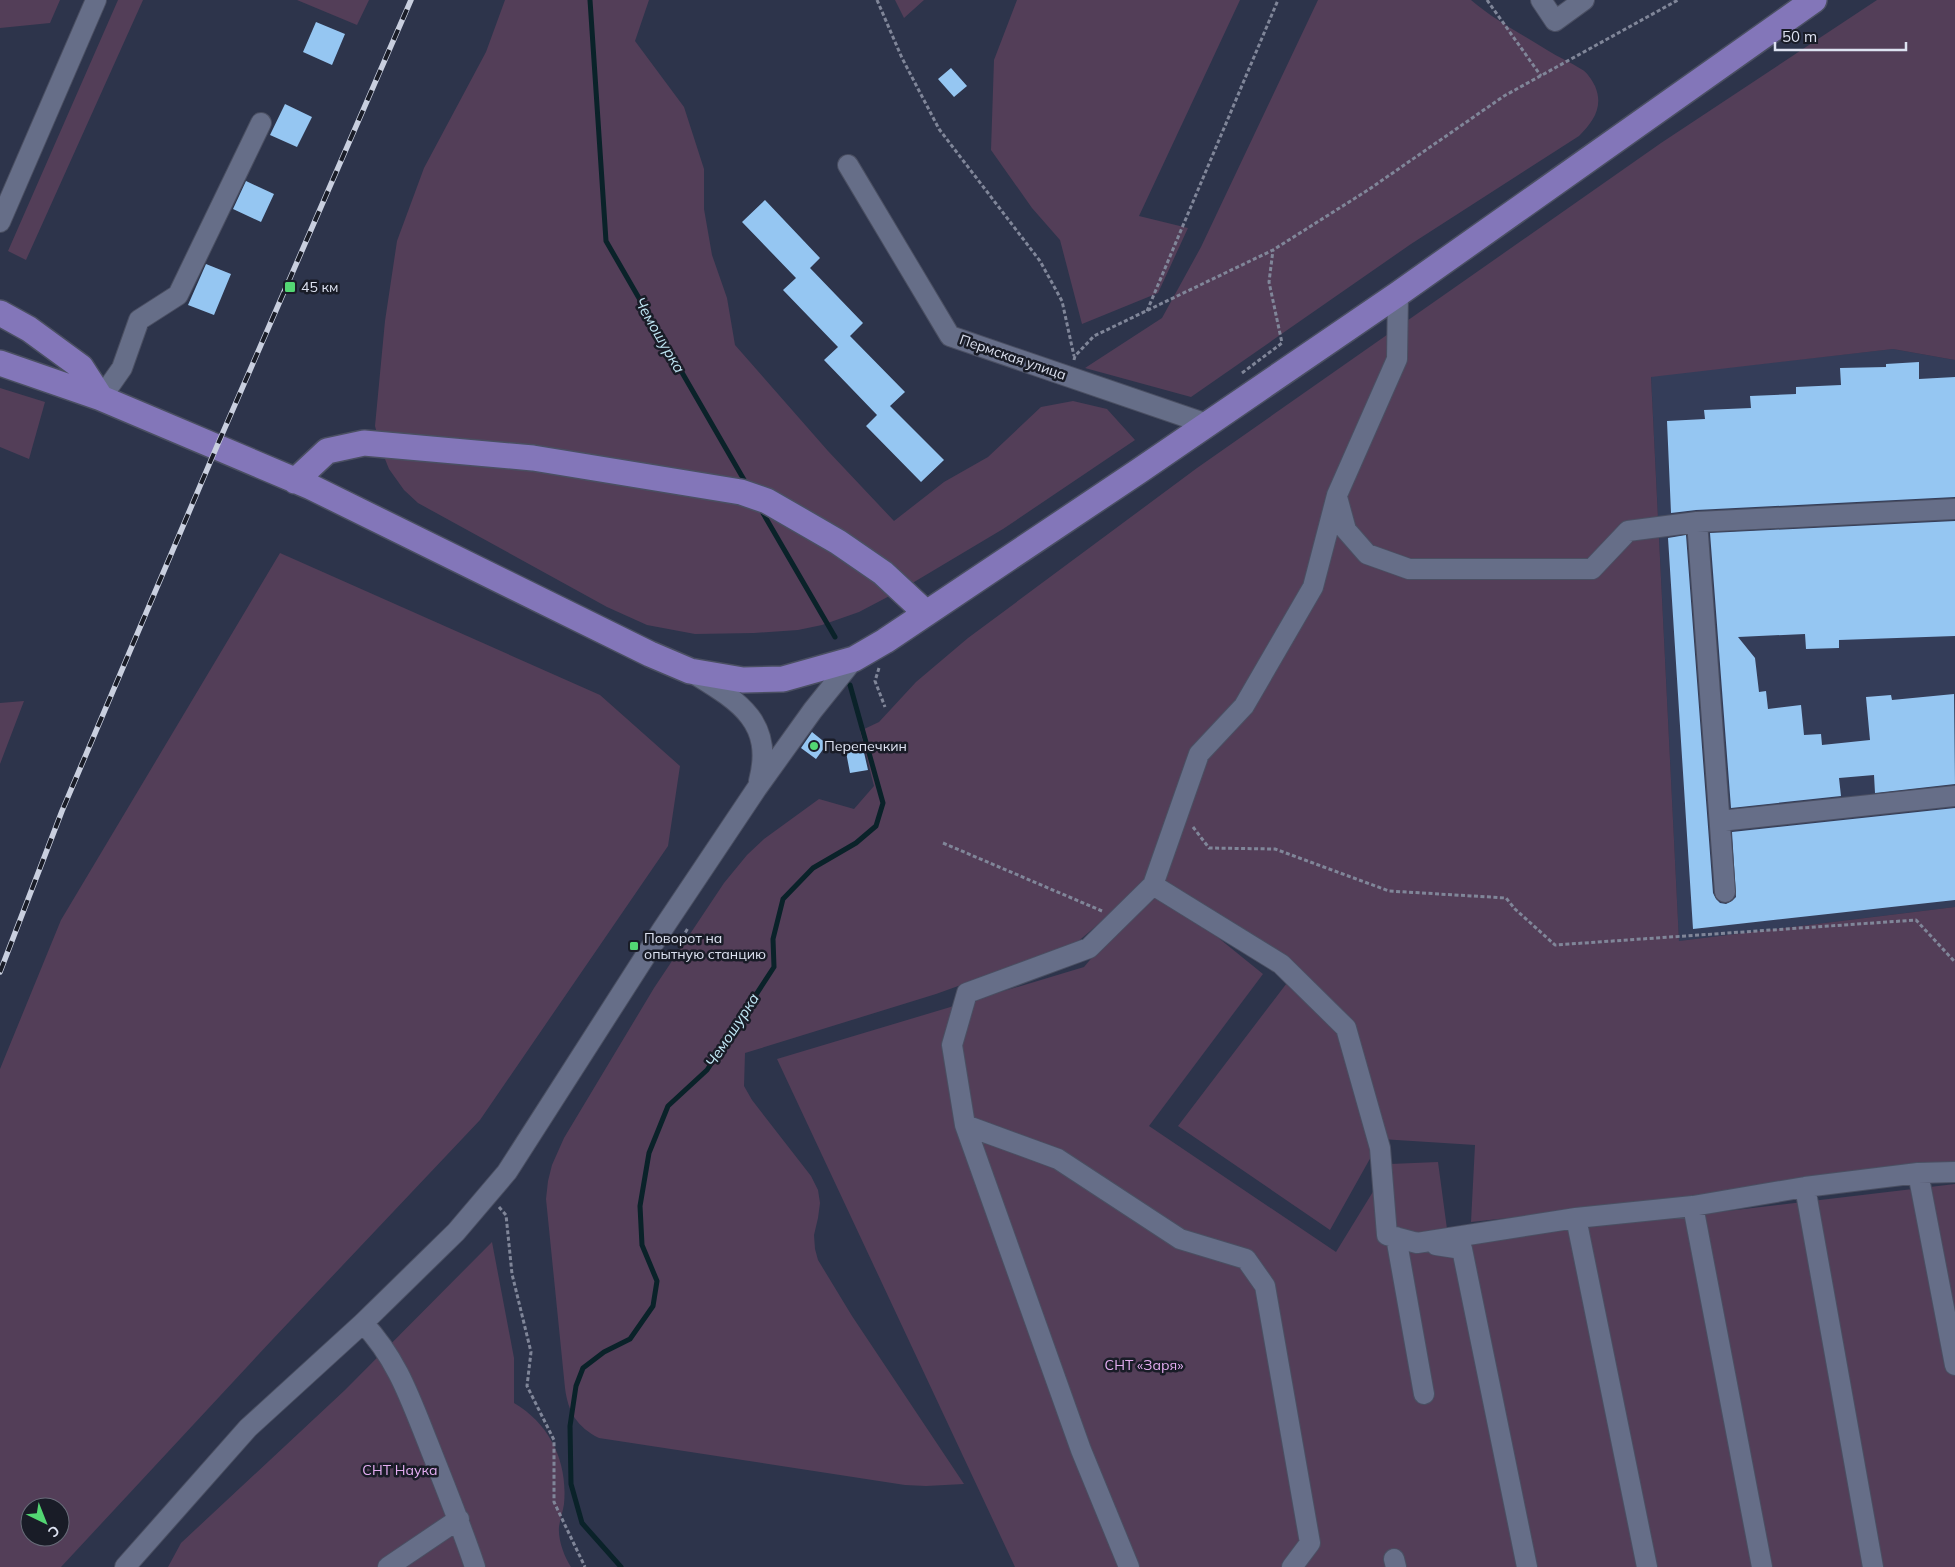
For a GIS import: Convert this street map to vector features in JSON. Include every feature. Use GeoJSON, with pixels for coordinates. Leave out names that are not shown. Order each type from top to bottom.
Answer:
{"type":"FeatureCollection","features":[{"type":"Feature","properties":{"kind":"main road"},"geometry":{"type":"LineString","coordinates":[[0,363],[101,398],[295,481],[650,654],[690,671],[743,680],[783,679],[854,660],[885,641],[1398,294],[1814,0]]}},
{"type":"Feature","properties":{"kind":"main road"},"geometry":{"type":"LineString","coordinates":[[0,313],[29,329],[81,367],[101,398]]}},
{"type":"Feature","properties":{"kind":"main road"},"geometry":{"type":"LineString","coordinates":[[295,481],[327,451],[364,444],[532,458],[741,492],[767,501],[838,542],[883,573],[926,613]]}},
{"type":"Feature","properties":{"kind":"street"},"geometry":{"type":"LineString","coordinates":[[0,222],[96,0]]}},
{"type":"Feature","properties":{"kind":"street"},"geometry":{"type":"LineString","coordinates":[[1540,0],[1555,21],[1584,0]]}},
{"type":"Feature","properties":{"kind":"street"},"geometry":{"type":"LineString","coordinates":[[101,398],[122,368],[139,320],[178,295],[261,123]]}},
{"type":"Feature","properties":{"kind":"street","name":"Пермская улица"},"geometry":{"type":"LineString","coordinates":[[848,166],[950,336],[1207,424]]}},
{"type":"Feature","properties":{"kind":"street"},"geometry":{"type":"LineString","coordinates":[[1129,1567],[1080,1450],[965,1125],[952,1045],[967,993],[1089,948],[1153,885],[1199,754],[1244,706],[1312,587],[1337,495],[1397,358],[1398,294]]}},
{"type":"Feature","properties":{"kind":"street"},"geometry":{"type":"LineString","coordinates":[[1337,495],[1346,530],[1366,554],[1409,569],[1592,569],[1628,532],[1697,522],[1955,509]]}},
{"type":"Feature","properties":{"kind":"street"},"geometry":{"type":"LineString","coordinates":[[1697,522],[1725,892]]}},
{"type":"Feature","properties":{"kind":"street"},"geometry":{"type":"LineString","coordinates":[[124,1567],[248,1428],[363,1323],[456,1232],[507,1172],[662,930],[757,788],[813,710],[854,660]]}},
{"type":"Feature","properties":{"kind":"street"},"geometry":{"type":"LineString","coordinates":[[690,671],[725,693],[744,709],[756,726],[763,745],[763,764],[757,788]]}},
{"type":"Feature","properties":{"kind":"street"},"geometry":{"type":"LineString","coordinates":[[1720,821],[1955,796]]}},
{"type":"Feature","properties":{"kind":"street"},"geometry":{"type":"LineString","coordinates":[[1153,885],[1281,964],[1346,1028],[1380,1148],[1387,1235],[1417,1243],[1462,1249],[1527,1567]]}},
{"type":"Feature","properties":{"kind":"street"},"geometry":{"type":"LineString","coordinates":[[965,1125],[1058,1159],[1180,1238],[1246,1259],[1264,1286],[1310,1543],[1292,1567]]}},
{"type":"Feature","properties":{"kind":"street"},"geometry":{"type":"LineString","coordinates":[[1417,1243],[1576,1218],[1693,1206],[1805,1187],[1918,1173],[1955,1172]]}},
{"type":"Feature","properties":{"kind":"street"},"geometry":{"type":"LineString","coordinates":[[1918,1173],[1955,1365]]}},
{"type":"Feature","properties":{"kind":"street"},"geometry":{"type":"LineString","coordinates":[[1805,1187],[1873,1567]]}},
{"type":"Feature","properties":{"kind":"street"},"geometry":{"type":"LineString","coordinates":[[1693,1206],[1762,1567]]}},
{"type":"Feature","properties":{"kind":"street"},"geometry":{"type":"LineString","coordinates":[[1576,1218],[1647,1567]]}},
{"type":"Feature","properties":{"kind":"street"},"geometry":{"type":"LineString","coordinates":[[1396,1237],[1424,1394]]}},
{"type":"Feature","properties":{"kind":"street"},"geometry":{"type":"LineString","coordinates":[[363,1323],[380,1340],[400,1375],[458,1519],[475,1567]]}},
{"type":"Feature","properties":{"kind":"street"},"geometry":{"type":"LineString","coordinates":[[388,1567],[458,1519]]}},
{"type":"Feature","properties":{"kind":"path"},"geometry":{"type":"LineString","coordinates":[[877,0],[902,58],[939,129],[1040,261],[1062,301],[1075,356],[1072,378]]}},
{"type":"Feature","properties":{"kind":"path"},"geometry":{"type":"LineString","coordinates":[[1147,311],[1278,0]]}},
{"type":"Feature","properties":{"kind":"path"},"geometry":{"type":"LineString","coordinates":[[1487,0],[1541,76]]}},
{"type":"Feature","properties":{"kind":"path"},"geometry":{"type":"LineString","coordinates":[[1075,356],[1094,336],[1273,250],[1368,190],[1504,96],[1678,0]]}},
{"type":"Feature","properties":{"kind":"path"},"geometry":{"type":"LineString","coordinates":[[881,663],[875,681],[885,707]]}},
{"type":"Feature","properties":{"kind":"path"},"geometry":{"type":"LineString","coordinates":[[1179,810],[1209,848],[1275,849],[1389,890],[1506,898],[1515,909],[1555,945],[1916,920],[1955,962]]}},
{"type":"Feature","properties":{"kind":"path"},"geometry":{"type":"LineString","coordinates":[[943,843],[1093,907],[1118,920]]}},
{"type":"Feature","properties":{"kind":"path"},"geometry":{"type":"LineString","coordinates":[[486,1196],[506,1215],[512,1274],[532,1352],[527,1386],[554,1440],[554,1502],[585,1567]]}},
{"type":"Feature","properties":{"kind":"shaded area"},"geometry":{"type":"Polygon","coordinates":[[[1893,349],[1955,360],[1955,907],[1679,941],[1651,376],[1893,349]]]}},
{"type":"Feature","properties":{"kind":"green space"},"geometry":{"type":"Polygon","coordinates":[[[0,0],[60,0],[50,23],[0,28],[0,0]]]}},
{"type":"Feature","properties":{"kind":"green space"},"geometry":{"type":"Polygon","coordinates":[[[118,0],[143,0],[26,260],[8,251],[118,0]]]}},
{"type":"Feature","properties":{"kind":"green space"},"geometry":{"type":"Polygon","coordinates":[[[297,0],[369,0],[357,25],[297,0]]]}},
{"type":"Feature","properties":{"kind":"green space"},"geometry":{"type":"Polygon","coordinates":[[[505,0],[649,0],[635,41],[684,107],[704,169],[704,209],[712,255],[727,298],[735,345],[828,451],[894,521],[944,482],[988,457],[1041,407],[1073,401],[1107,409],[1135,440],[1003,529],[899,591],[859,612],[822,625],[798,630],[695,634],[647,625],[607,607],[418,503],[404,490],[389,469],[375,426],[385,321],[397,241],[424,168],[486,52],[505,0]]]}},
{"type":"Feature","properties":{"kind":"green space"},"geometry":{"type":"Polygon","coordinates":[[[895,0],[924,0],[904,18],[895,0]]]}},
{"type":"Feature","properties":{"kind":"green space"},"geometry":{"type":"Polygon","coordinates":[[[1017,0],[1240,0],[1139,216],[1188,228],[1158,293],[1082,324],[1060,240],[1032,208],[991,150],[994,60],[1017,0]]]}},
{"type":"Feature","properties":{"kind":"green space"},"geometry":{"type":"Polygon","coordinates":[[[1318,0],[1471,0],[1508,26],[1585,72],[1594,84],[1597,94],[1598,107],[1596,114],[1579,136],[1411,244],[1191,397],[1085,368],[1162,318],[1201,247],[1318,0]]]}},
{"type":"Feature","properties":{"kind":"green space"},"geometry":{"type":"Polygon","coordinates":[[[1877,0],[1955,0],[1955,360],[1893,349],[1651,377],[1679,941],[1955,907],[1955,1170],[1471,1222],[1475,1145],[1381,1139],[1330,1230],[1178,1126],[1296,971],[1156,875],[1075,944],[936,994],[745,1053],[744,1086],[752,1100],[811,1176],[818,1190],[820,1203],[814,1235],[818,1260],[852,1316],[964,1484],[905,1485],[599,1438],[579,1424],[568,1404],[565,1388],[546,1199],[552,1165],[564,1138],[654,988],[724,883],[747,855],[764,839],[819,799],[854,809],[874,786],[860,731],[879,722],[916,682],[968,638],[1197,468],[1661,143],[1877,0]]]}},
{"type":"Feature","properties":{"kind":"green space"},"geometry":{"type":"Polygon","coordinates":[[[0,388],[45,402],[29,459],[0,447],[0,388]]]}},
{"type":"Feature","properties":{"kind":"green space"},"geometry":{"type":"Polygon","coordinates":[[[280,553],[600,695],[680,766],[668,846],[480,1120],[61,1567],[0,1567],[0,1069],[61,920],[280,553]]]}},
{"type":"Feature","properties":{"kind":"green space"},"geometry":{"type":"Polygon","coordinates":[[[24,701],[0,764],[0,703],[24,701]]]}},
{"type":"Feature","properties":{"kind":"green space","name":"СНТ «Заря»"},"geometry":{"type":"Polygon","coordinates":[[[1153,885],[1263,974],[1149,1126],[1336,1252],[1390,1164],[1438,1162],[1449,1244],[1955,1184],[1955,1567],[1015,1567],[777,1059],[1084,967],[1153,885]]]}},
{"type":"Feature","properties":{"kind":"green space","name":"СНТ Наука"},"geometry":{"type":"Polygon","coordinates":[[[492,1242],[514,1358],[514,1403],[538,1422],[547,1433],[559,1459],[563,1473],[564,1504],[559,1537],[571,1567],[168,1567],[181,1543],[345,1390],[492,1242]]]}},
{"type":"Feature","properties":{"kind":"building"},"geometry":{"type":"Polygon","coordinates":[[[316,22],[345,34],[332,65],[303,52],[316,22]]]}},
{"type":"Feature","properties":{"kind":"building"},"geometry":{"type":"Polygon","coordinates":[[[951,68],[967,86],[954,97],[938,79],[951,68]]]}},
{"type":"Feature","properties":{"kind":"building"},"geometry":{"type":"Polygon","coordinates":[[[285,104],[312,117],[297,147],[270,135],[285,104]]]}},
{"type":"Feature","properties":{"kind":"building"},"geometry":{"type":"Polygon","coordinates":[[[246,181],[274,194],[261,222],[233,209],[246,181]]]}},
{"type":"Feature","properties":{"kind":"building"},"geometry":{"type":"Polygon","coordinates":[[[765,200],[820,258],[810,268],[863,323],[850,336],[905,392],[890,406],[944,460],[921,482],[866,426],[877,415],[824,360],[838,347],[783,290],[796,278],[742,222],[765,200]]]}},
{"type":"Feature","properties":{"kind":"building"},"geometry":{"type":"Polygon","coordinates":[[[206,264],[231,274],[214,315],[188,305],[206,264]]]}},
{"type":"Feature","properties":{"kind":"building"},"geometry":{"type":"Polygon","coordinates":[[[1919,362],[1919,379],[1955,377],[1955,497],[1696,510],[1671,513],[1667,421],[1705,419],[1704,410],[1751,408],[1750,396],[1796,394],[1796,387],[1841,385],[1840,368],[1886,367],[1886,364],[1919,362]]]}},
{"type":"Feature","properties":{"kind":"building"},"geometry":{"type":"Polygon","coordinates":[[[1955,521],[1955,636],[1839,640],[1839,648],[1806,649],[1805,634],[1738,637],[1755,658],[1759,692],[1766,691],[1768,709],[1801,705],[1804,735],[1821,734],[1822,745],[1870,740],[1866,697],[1891,695],[1892,700],[1954,694],[1955,784],[1875,793],[1874,775],[1839,778],[1841,796],[1731,808],[1710,533],[1955,521]]]}},
{"type":"Feature","properties":{"kind":"building"},"geometry":{"type":"Polygon","coordinates":[[[1686,535],[1713,893],[1716,899],[1720,903],[1726,904],[1736,897],[1732,832],[1955,808],[1955,900],[1693,929],[1668,538],[1686,535]]]}},
{"type":"Feature","properties":{"kind":"building","name":"Перепечкин"},"geometry":{"type":"Polygon","coordinates":[[[812,732],[827,744],[816,759],[801,748],[812,732]]]}},
{"type":"Feature","properties":{"kind":"building"},"geometry":{"type":"Polygon","coordinates":[[[863,748],[868,770],[850,773],[846,752],[863,748]]]}},
{"type":"Feature","properties":{"kind":"waterway","name":"Чемошурка"},"geometry":{"type":"LineString","coordinates":[[590,0],[606,241],[747,485]]}},
{"type":"Feature","properties":{"kind":"waterway","name":"Чемошурка"},"geometry":{"type":"LineString","coordinates":[[760,508],[835,637]]}},
{"type":"Feature","properties":{"kind":"waterway","name":"Чемошурка"},"geometry":{"type":"LineString","coordinates":[[621,1567],[582,1523],[571,1484],[570,1426],[576,1386],[583,1368],[604,1352],[630,1339],[653,1306],[657,1281],[642,1245],[640,1206],[649,1153],[668,1106],[707,1070],[774,967],[773,939],[783,899],[813,868],[856,843],[876,826],[883,803],[850,685]]}},
{"type":"Feature","properties":{"kind":"railway"},"geometry":{"type":"LineString","coordinates":[[0,972],[62,811],[217,446],[411,0]]}},
{"type":"Feature","properties":{"kind":"place","name":"45 км"},"geometry":{"type":"Point","coordinates":[290,287]}},
{"type":"Feature","properties":{"kind":"place","name":"Перепечкин"},"geometry":{"type":"Point","coordinates":[814,746]}},
{"type":"Feature","properties":{"kind":"place","name":"Поворот на опытную станцию"},"geometry":{"type":"Point","coordinates":[634,946]}}]}
